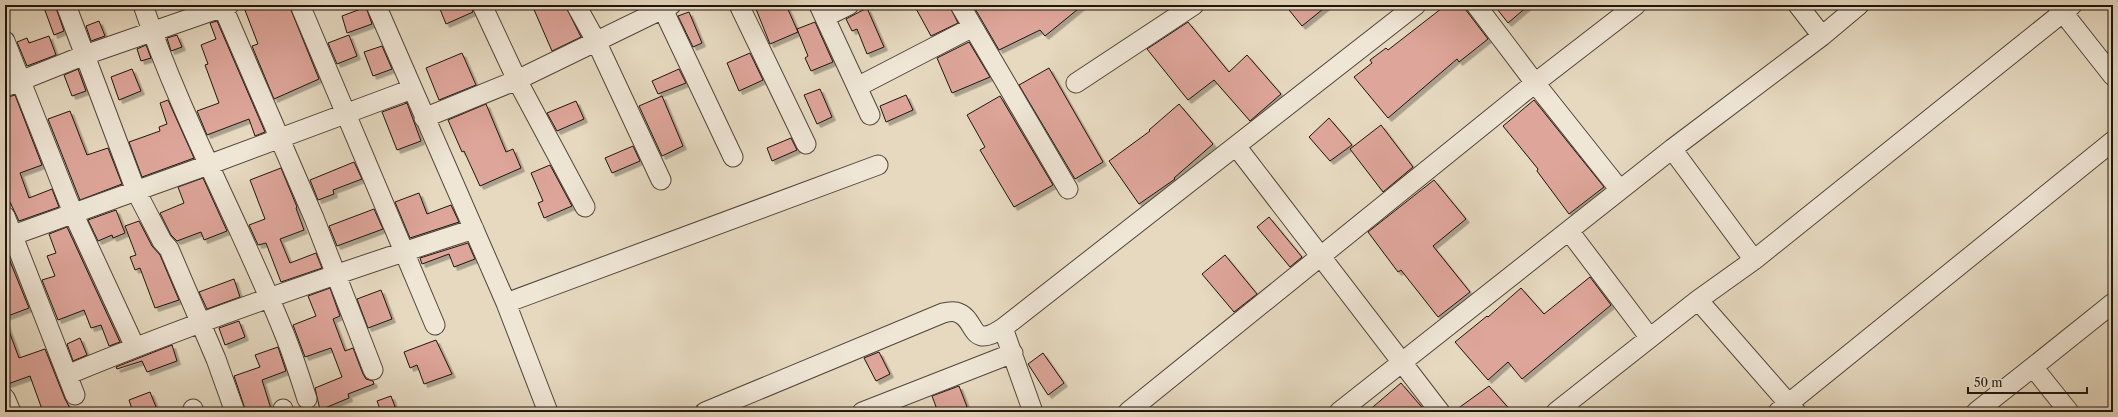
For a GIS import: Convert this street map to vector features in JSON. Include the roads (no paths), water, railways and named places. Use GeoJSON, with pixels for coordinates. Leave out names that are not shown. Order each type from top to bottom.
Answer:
{"type":"FeatureCollection","features":[{"type":"Feature","properties":{"kind":"street"},"geometry":{"type":"LineString","coordinates":[[66,5],[136,191],[162,241],[169,249],[201,323],[235,412]]}},
{"type":"Feature","properties":{"kind":"street"},"geometry":{"type":"LineString","coordinates":[[142,5],[208,165],[284,333],[308,399]]}},
{"type":"Feature","properties":{"kind":"street"},"geometry":{"type":"LineString","coordinates":[[300,5],[435,325]]}},
{"type":"Feature","properties":{"kind":"street"},"geometry":{"type":"LineString","coordinates":[[376,5],[506,303],[544,411]]}},
{"type":"Feature","properties":{"kind":"street"},"geometry":{"type":"LineString","coordinates":[[482,5],[517,80],[585,207]]}},
{"type":"Feature","properties":{"kind":"street"},"geometry":{"type":"LineString","coordinates":[[576,5],[596,41],[661,180]]}},
{"type":"Feature","properties":{"kind":"street"},"geometry":{"type":"LineString","coordinates":[[739,5],[806,144]]}},
{"type":"Feature","properties":{"kind":"street"},"geometry":{"type":"LineString","coordinates":[[849,5],[822,11],[870,115]]}},
{"type":"Feature","properties":{"kind":"street"},"geometry":{"type":"LineString","coordinates":[[960,5],[1068,189]]}},
{"type":"Feature","properties":{"kind":"street"},"geometry":{"type":"LineString","coordinates":[[1076,83],[1194,5]]}},
{"type":"Feature","properties":{"kind":"street"},"geometry":{"type":"LineString","coordinates":[[705,412],[943,313],[954,311],[962,315],[977,334],[985,336],[993,335],[1416,5]]}},
{"type":"Feature","properties":{"kind":"street"},"geometry":{"type":"LineString","coordinates":[[1476,5],[1535,83],[1620,190]]}},
{"type":"Feature","properties":{"kind":"street"},"geometry":{"type":"LineString","coordinates":[[1128,412],[1535,83],[1636,5]]}},
{"type":"Feature","properties":{"kind":"street"},"geometry":{"type":"LineString","coordinates":[[1798,5],[1822,36]]}},
{"type":"Feature","properties":{"kind":"street"},"geometry":{"type":"LineString","coordinates":[[1338,412],[1672,149],[1822,36],[1860,5]]}},
{"type":"Feature","properties":{"kind":"street"},"geometry":{"type":"LineString","coordinates":[[13,84],[85,55],[225,6],[278,138],[314,218],[372,370]]}},
{"type":"Feature","properties":{"kind":"street"},"geometry":{"type":"LineString","coordinates":[[424,118],[517,80],[665,6],[733,157]]}},
{"type":"Feature","properties":{"kind":"street"},"geometry":{"type":"LineString","coordinates":[[1556,412],[1698,300],[1754,260],[2064,8],[2113,76]]}},
{"type":"Feature","properties":{"kind":"street"},"geometry":{"type":"LineString","coordinates":[[857,87],[974,28]]}},
{"type":"Feature","properties":{"kind":"street"},"geometry":{"type":"LineString","coordinates":[[5,41],[13,84],[135,347]]}},
{"type":"Feature","properties":{"kind":"street"},"geometry":{"type":"LineString","coordinates":[[9,237],[412,89]]}},
{"type":"Feature","properties":{"kind":"street"},"geometry":{"type":"LineString","coordinates":[[1698,300],[1787,409],[2113,141]]}},
{"type":"Feature","properties":{"kind":"street"},"geometry":{"type":"LineString","coordinates":[[1236,146],[1322,255],[1440,412]]}},
{"type":"Feature","properties":{"kind":"street"},"geometry":{"type":"LineString","coordinates":[[1672,149],[1754,260]]}},
{"type":"Feature","properties":{"kind":"street"},"geometry":{"type":"LineString","coordinates":[[506,303],[878,165]]}},
{"type":"Feature","properties":{"kind":"street"},"geometry":{"type":"LineString","coordinates":[[5,216],[9,237],[75,395]]}},
{"type":"Feature","properties":{"kind":"street"},"geometry":{"type":"LineString","coordinates":[[67,375],[135,347],[336,274],[474,229]]}},
{"type":"Feature","properties":{"kind":"street"},"geometry":{"type":"LineString","coordinates":[[1569,231],[1650,338]]}},
{"type":"Feature","properties":{"kind":"street"},"geometry":{"type":"LineString","coordinates":[[1976,412],[2113,303]]}},
{"type":"Feature","properties":{"kind":"street"},"geometry":{"type":"LineString","coordinates":[[1003,328],[1033,412]]}},
{"type":"Feature","properties":{"kind":"street"},"geometry":{"type":"LineString","coordinates":[[862,412],[1013,353]]}},
{"type":"Feature","properties":{"kind":"street"},"geometry":{"type":"LineString","coordinates":[[2032,367],[2069,412]]}},
{"type":"Feature","properties":{"kind":"street"},"geometry":{"type":"LineString","coordinates":[[5,398],[12,412]]}}]}
